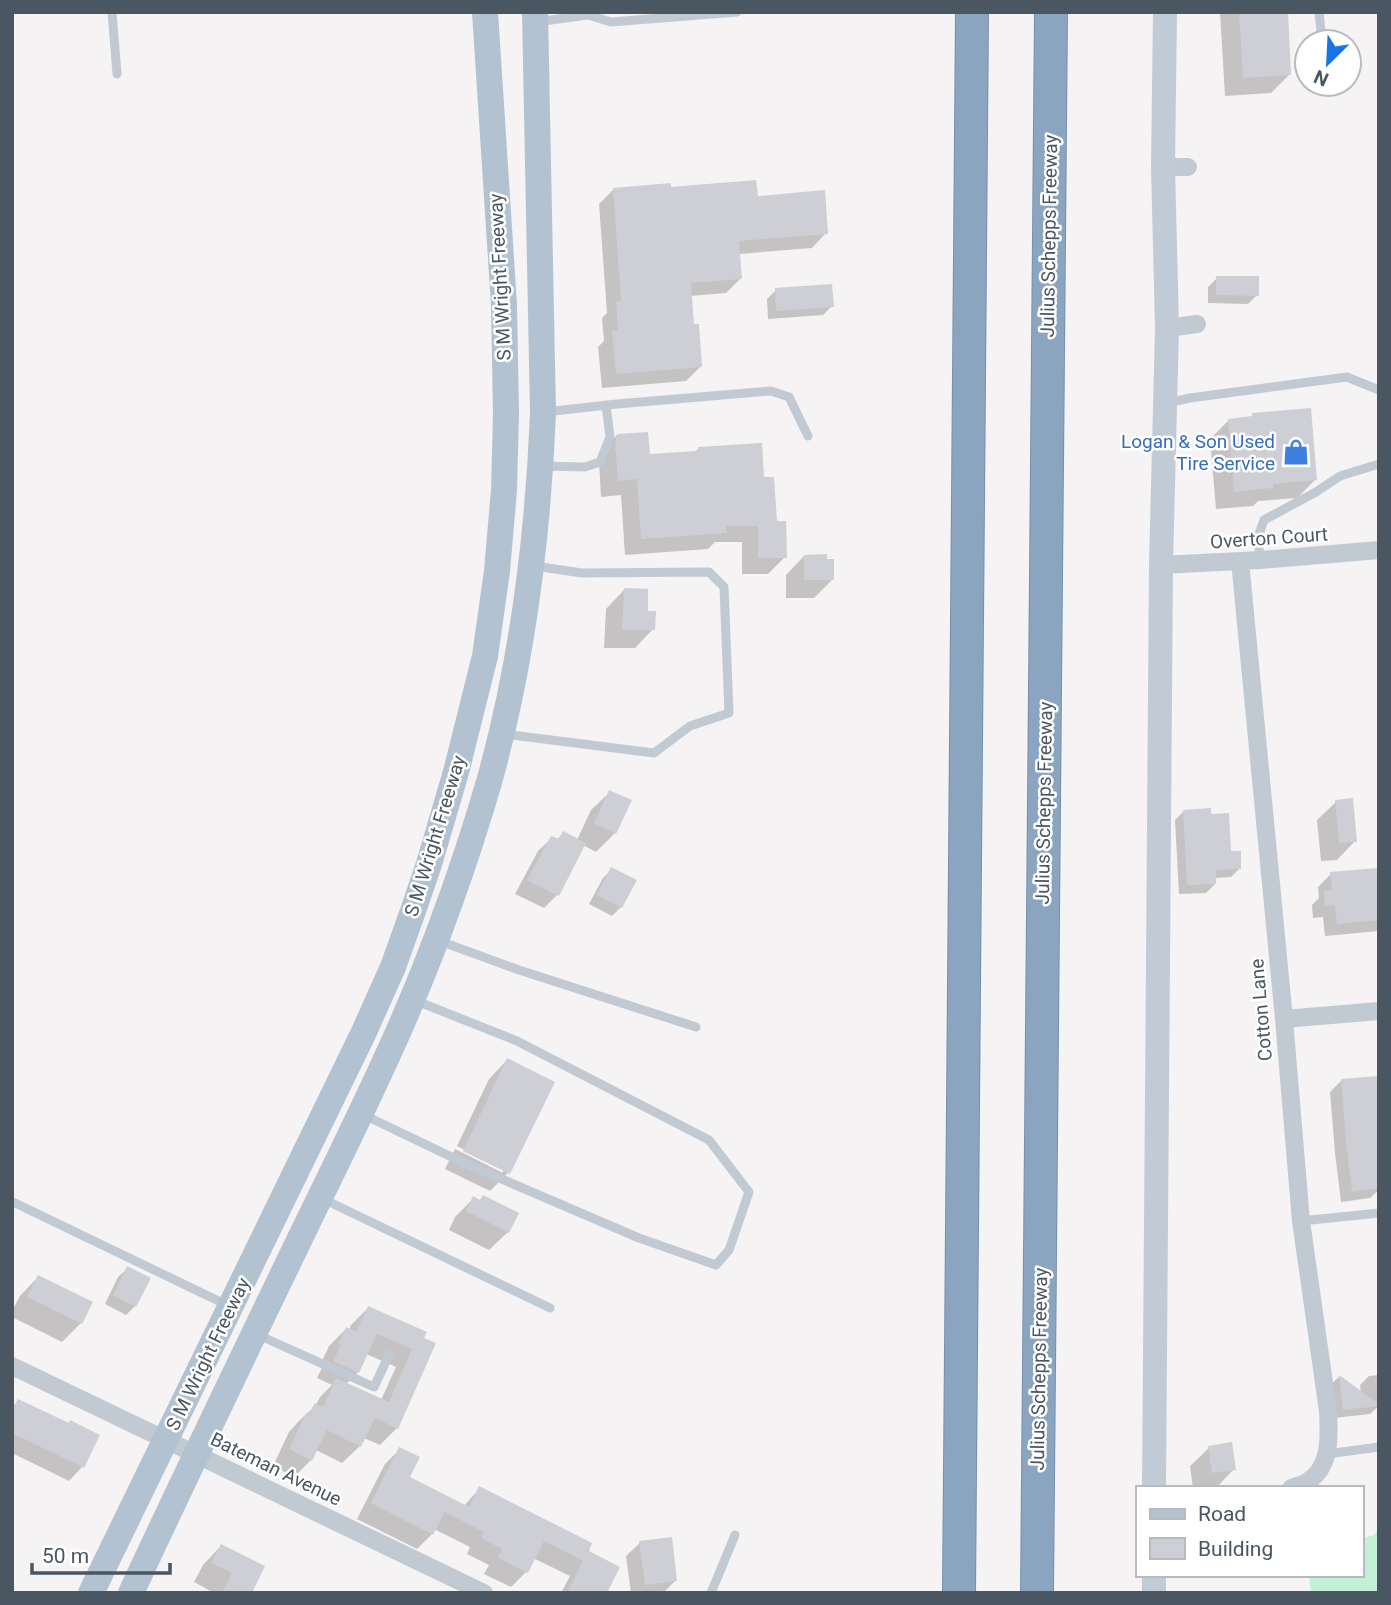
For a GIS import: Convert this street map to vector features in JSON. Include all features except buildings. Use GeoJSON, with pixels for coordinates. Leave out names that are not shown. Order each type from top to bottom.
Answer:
{"type":"FeatureCollection","features":[{"type":"Feature","properties":{"kind":"highway","name":"Julius Schepps Freeway"},"geometry":{"type":"LineString","coordinates":[[1037,1593],[1051,12]]}},
{"type":"Feature","properties":{"kind":"highway"},"geometry":{"type":"LineString","coordinates":[[1050,93],[1072,12]]}},
{"type":"Feature","properties":{"kind":"highway"},"geometry":{"type":"LineString","coordinates":[[958,1593],[972,14]]}},
{"type":"Feature","properties":{"kind":"main road","name":"S M Wright Freeway"},"geometry":{"type":"LineString","coordinates":[[92,1593],[358,1045],[393,967],[429,864],[466,735],[485,656],[497,571],[506,414],[504,305],[485,12]]}},
{"type":"Feature","properties":{"kind":"main road"},"geometry":{"type":"LineString","coordinates":[[1154,1486],[1161,565],[1167,328],[1163,167],[1165,12]]}},
{"type":"Feature","properties":{"kind":"main road","name":"S M Wright Freeway"},"geometry":{"type":"LineString","coordinates":[[131,1593],[360,1114],[412,999],[468,849],[501,734],[522,638],[541,466],[543,413],[535,17]]}},
{"type":"Feature","properties":{"kind":"street"},"geometry":{"type":"LineString","coordinates":[[1163,167],[1188,167]]}},
{"type":"Feature","properties":{"kind":"street"},"geometry":{"type":"LineString","coordinates":[[1167,328],[1197,324]]}},
{"type":"Feature","properties":{"kind":"street","name":"Overton Court"},"geometry":{"type":"LineString","coordinates":[[1161,565],[1379,550]]}},
{"type":"Feature","properties":{"kind":"street","name":"Cotton Lane"},"geometry":{"type":"LineString","coordinates":[[1240,561],[1301,1221],[1328,1411],[1329,1439],[1326,1454]]}},
{"type":"Feature","properties":{"kind":"street"},"geometry":{"type":"LineString","coordinates":[[1284,1019],[1379,1011]]}},
{"type":"Feature","properties":{"kind":"street","name":"Bateman Avenue"},"geometry":{"type":"LineString","coordinates":[[12,1366],[484,1593]]}},
{"type":"Feature","properties":{"kind":"street"},"geometry":{"type":"LineString","coordinates":[[1297,1486],[1308,1482],[1320,1470],[1326,1454]]}},
{"type":"Feature","properties":{"kind":"lane"},"geometry":{"type":"LineString","coordinates":[[112,12],[117,75]]}},
{"type":"Feature","properties":{"kind":"lane"},"geometry":{"type":"LineString","coordinates":[[535,17],[588,15],[611,22],[737,12]]}},
{"type":"Feature","properties":{"kind":"lane"},"geometry":{"type":"LineString","coordinates":[[1165,404],[1347,377],[1379,390]]}},
{"type":"Feature","properties":{"kind":"lane"},"geometry":{"type":"LineString","coordinates":[[543,413],[771,391],[789,397],[808,436]]}},
{"type":"Feature","properties":{"kind":"lane"},"geometry":{"type":"LineString","coordinates":[[541,466],[584,467],[600,462],[610,437],[606,405]]}},
{"type":"Feature","properties":{"kind":"lane"},"geometry":{"type":"LineString","coordinates":[[1260,560],[1258,537],[1264,520],[1340,477],[1379,464]]}},
{"type":"Feature","properties":{"kind":"lane"},"geometry":{"type":"LineString","coordinates":[[501,734],[654,752],[690,726],[729,713],[724,586],[709,572],[582,573],[532,566]]}},
{"type":"Feature","properties":{"kind":"lane"},"geometry":{"type":"LineString","coordinates":[[436,940],[519,970],[696,1027]]}},
{"type":"Feature","properties":{"kind":"lane"},"geometry":{"type":"LineString","coordinates":[[360,1114],[462,1162],[639,1238],[716,1265],[730,1250],[750,1192],[709,1140],[517,1041],[412,999]]}},
{"type":"Feature","properties":{"kind":"lane"},"geometry":{"type":"LineString","coordinates":[[320,1198],[550,1308]]}},
{"type":"Feature","properties":{"kind":"lane"},"geometry":{"type":"LineString","coordinates":[[13,1202],[230,1307]]}},
{"type":"Feature","properties":{"kind":"lane"},"geometry":{"type":"LineString","coordinates":[[1301,1221],[1379,1213]]}},
{"type":"Feature","properties":{"kind":"lane"},"geometry":{"type":"LineString","coordinates":[[254,1333],[374,1387],[389,1355]]}},
{"type":"Feature","properties":{"kind":"lane"},"geometry":{"type":"LineString","coordinates":[[1326,1454],[1379,1447]]}},
{"type":"Feature","properties":{"kind":"lane"},"geometry":{"type":"LineString","coordinates":[[711,1593],[734,1535]]}},
{"type":"Feature","properties":{"kind":"green space"},"geometry":{"type":"Polygon","coordinates":[[[1379,1529],[1379,1593],[1311,1593],[1309,1577],[1363,1577],[1363,1538],[1374,1535],[1379,1529]]]}},
{"type":"Feature","properties":{"kind":"place","name":"Logan & Son Used Tire Service"},"geometry":{"type":"Point","coordinates":[1296,452]}}]}
